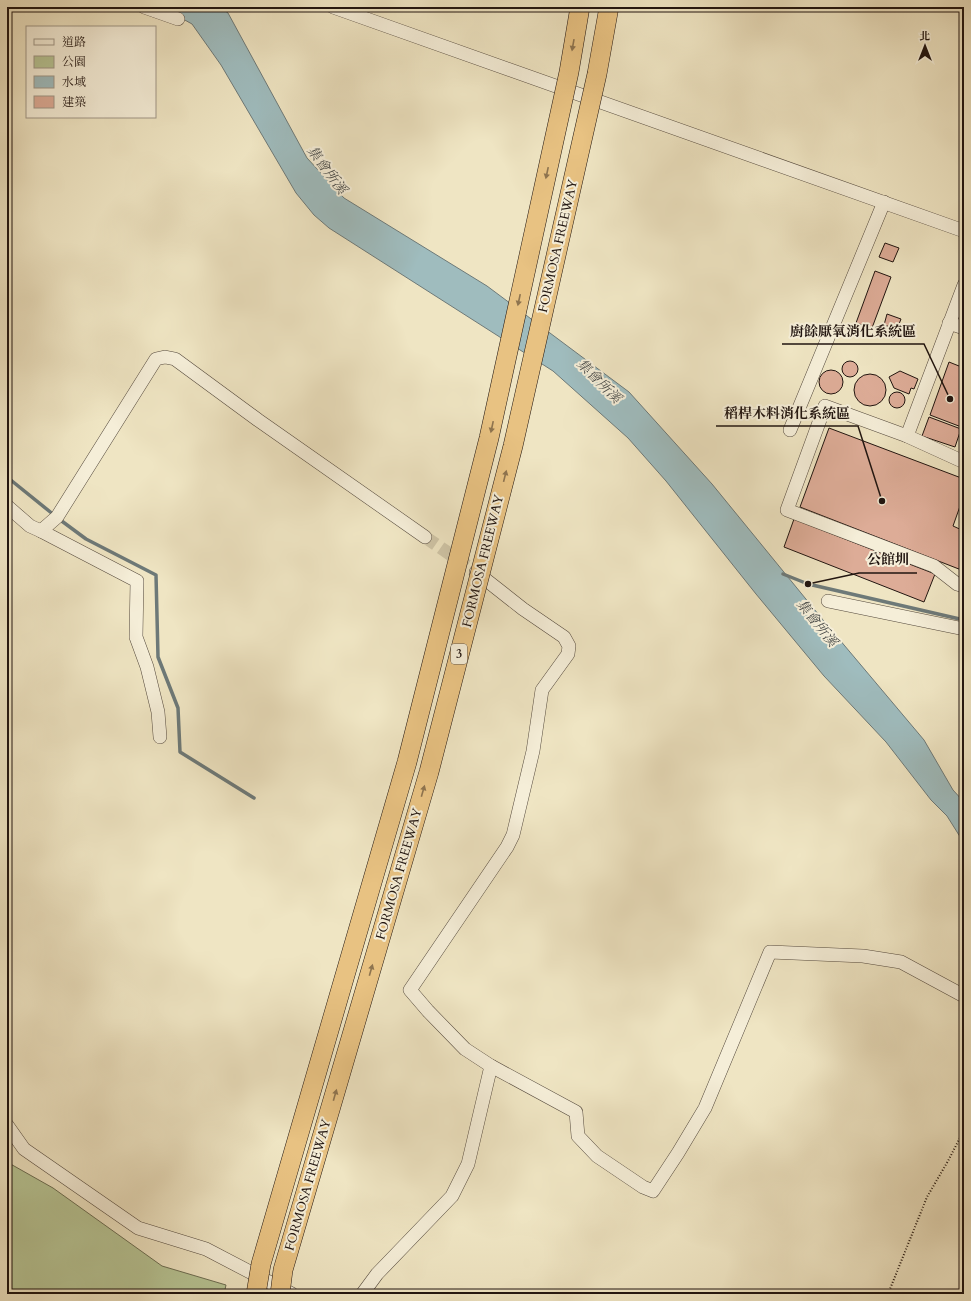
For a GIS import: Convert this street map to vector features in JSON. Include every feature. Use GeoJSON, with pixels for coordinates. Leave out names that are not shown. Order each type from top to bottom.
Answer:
{"type":"FeatureCollection","features":[{"type":"Feature","properties":{"kind":"highway","name":"FORMOSA FREEWAY"},"geometry":{"type":"LineString","coordinates":[[256,1294],[261,1264],[407,762],[486,454],[569,72],[580,7]]}},
{"type":"Feature","properties":{"kind":"highway","name":"FORMOSA FREEWAY"},"geometry":{"type":"LineString","coordinates":[[280,1294],[283,1270],[429,772],[513,446],[597,74],[608,7]]}},
{"type":"Feature","properties":{"kind":"street"},"geometry":{"type":"LineString","coordinates":[[144,7],[178,20]]}},
{"type":"Feature","properties":{"kind":"street"},"geometry":{"type":"LineString","coordinates":[[333,7],[964,231]]}},
{"type":"Feature","properties":{"kind":"street"},"geometry":{"type":"LineString","coordinates":[[790,430],[884,202]]}},
{"type":"Feature","properties":{"kind":"street"},"geometry":{"type":"LineString","coordinates":[[907,436],[964,285]]}},
{"type":"Feature","properties":{"kind":"street"},"geometry":{"type":"LineString","coordinates":[[949,323],[964,328]]}},
{"type":"Feature","properties":{"kind":"street"},"geometry":{"type":"LineString","coordinates":[[41,531],[57,517],[156,359],[165,357],[175,359],[258,420],[425,537]]}},
{"type":"Feature","properties":{"kind":"street"},"geometry":{"type":"LineString","coordinates":[[964,462],[907,436],[826,406],[787,510],[934,566],[957,584],[964,586]]}},
{"type":"Feature","properties":{"kind":"street"},"geometry":{"type":"LineString","coordinates":[[7,506],[30,526],[138,581],[136,638],[147,668],[158,712],[160,737]]}},
{"type":"Feature","properties":{"kind":"street"},"geometry":{"type":"LineString","coordinates":[[476,572],[523,609],[564,637],[569,646],[568,654],[542,690],[534,751],[513,835],[507,847],[410,990],[465,1049],[491,1066],[576,1112],[578,1136],[597,1156],[643,1187],[653,1192],[705,1108],[770,952],[863,956],[901,962],[964,996]]}},
{"type":"Feature","properties":{"kind":"street"},"geometry":{"type":"LineString","coordinates":[[828,601],[964,629]]}},
{"type":"Feature","properties":{"kind":"street"},"geometry":{"type":"LineString","coordinates":[[364,1294],[363,1293],[377,1274],[452,1196],[468,1164],[491,1066]]}},
{"type":"Feature","properties":{"kind":"street"},"geometry":{"type":"LineString","coordinates":[[7,1125],[24,1149],[138,1228],[206,1249],[292,1294]]}},
{"type":"Feature","properties":{"kind":"path"},"geometry":{"type":"LineString","coordinates":[[888,1294],[927,1197],[964,1130]]}},
{"type":"Feature","properties":{"kind":"green space"},"geometry":{"type":"Polygon","coordinates":[[[7,1162],[53,1188],[162,1266],[226,1285],[224,1294],[7,1294],[7,1162]]]}},
{"type":"Feature","properties":{"kind":"water","name":"集會所溪"},"geometry":{"type":"Polygon","coordinates":[[[149,7],[220,7],[228,13],[307,158],[344,198],[487,286],[629,392],[712,484],[823,620],[924,740],[953,790],[964,802],[964,843],[947,816],[931,800],[886,742],[824,676],[756,594],[666,481],[628,438],[553,371],[329,228],[314,215],[296,193],[221,65],[192,24],[183,19],[149,7]]]}},
{"type":"Feature","properties":{"kind":"building"},"geometry":{"type":"Polygon","coordinates":[[[885,243],[899,248],[893,262],[879,257],[885,243]]]}},
{"type":"Feature","properties":{"kind":"building"},"geometry":{"type":"Polygon","coordinates":[[[875,271],[891,277],[872,328],[856,323],[875,271]]]}},
{"type":"Feature","properties":{"kind":"building"},"geometry":{"type":"Polygon","coordinates":[[[887,314],[901,319],[897,329],[884,325],[887,314]]]}},
{"type":"Feature","properties":{"kind":"building"},"geometry":{"type":"Polygon","coordinates":[[[850,361],[856,363],[858,369],[856,375],[850,377],[844,375],[842,369],[844,363],[850,361]]]}},
{"type":"Feature","properties":{"kind":"building"},"geometry":{"type":"Polygon","coordinates":[[[949,362],[964,368],[964,428],[930,415],[949,362]]]}},
{"type":"Feature","properties":{"kind":"building"},"geometry":{"type":"Polygon","coordinates":[[[831,370],[836,371],[842,377],[842,387],[836,393],[831,394],[826,393],[820,387],[819,382],[820,377],[826,371],[831,370]]]}},
{"type":"Feature","properties":{"kind":"building"},"geometry":{"type":"Polygon","coordinates":[[[900,371],[918,379],[914,389],[911,388],[909,394],[894,388],[889,377],[900,371]]]}},
{"type":"Feature","properties":{"kind":"building"},"geometry":{"type":"Polygon","coordinates":[[[870,374],[881,379],[886,390],[881,401],[870,406],[859,401],[854,390],[859,379],[870,374]]]}},
{"type":"Feature","properties":{"kind":"building"},"geometry":{"type":"Polygon","coordinates":[[[897,392],[904,397],[905,400],[900,407],[897,408],[890,403],[889,400],[894,393],[897,392]]]}},
{"type":"Feature","properties":{"kind":"building"},"geometry":{"type":"Polygon","coordinates":[[[929,417],[961,429],[955,447],[922,436],[929,417]]]}},
{"type":"Feature","properties":{"kind":"building"},"geometry":{"type":"Polygon","coordinates":[[[829,428],[964,479],[964,495],[953,526],[964,531],[964,571],[800,507],[829,428]]]}},
{"type":"Feature","properties":{"kind":"building"},"geometry":{"type":"Polygon","coordinates":[[[794,519],[935,574],[924,602],[784,547],[794,519]]]}},
{"type":"Feature","properties":{"kind":"waterway"},"geometry":{"type":"LineString","coordinates":[[7,477],[54,515]]}},
{"type":"Feature","properties":{"kind":"waterway"},"geometry":{"type":"LineString","coordinates":[[59,519],[86,539],[156,575],[158,657],[178,708],[180,752],[254,798]]}},
{"type":"Feature","properties":{"kind":"waterway"},"geometry":{"type":"LineString","coordinates":[[783,574],[808,584],[964,620]]}},
{"type":"Feature","properties":{"kind":"tunnel"},"geometry":{"type":"LineString","coordinates":[[425,537],[476,572]]}},
{"type":"Feature","properties":{"kind":"place","name":"廚餘厭氧消化系統區"},"geometry":{"type":"Point","coordinates":[950,399]}},
{"type":"Feature","properties":{"kind":"place","name":"稻桿木料消化系統區"},"geometry":{"type":"Point","coordinates":[882,501]}},
{"type":"Feature","properties":{"kind":"place","name":"公館圳"},"geometry":{"type":"Point","coordinates":[808,584]}}]}
